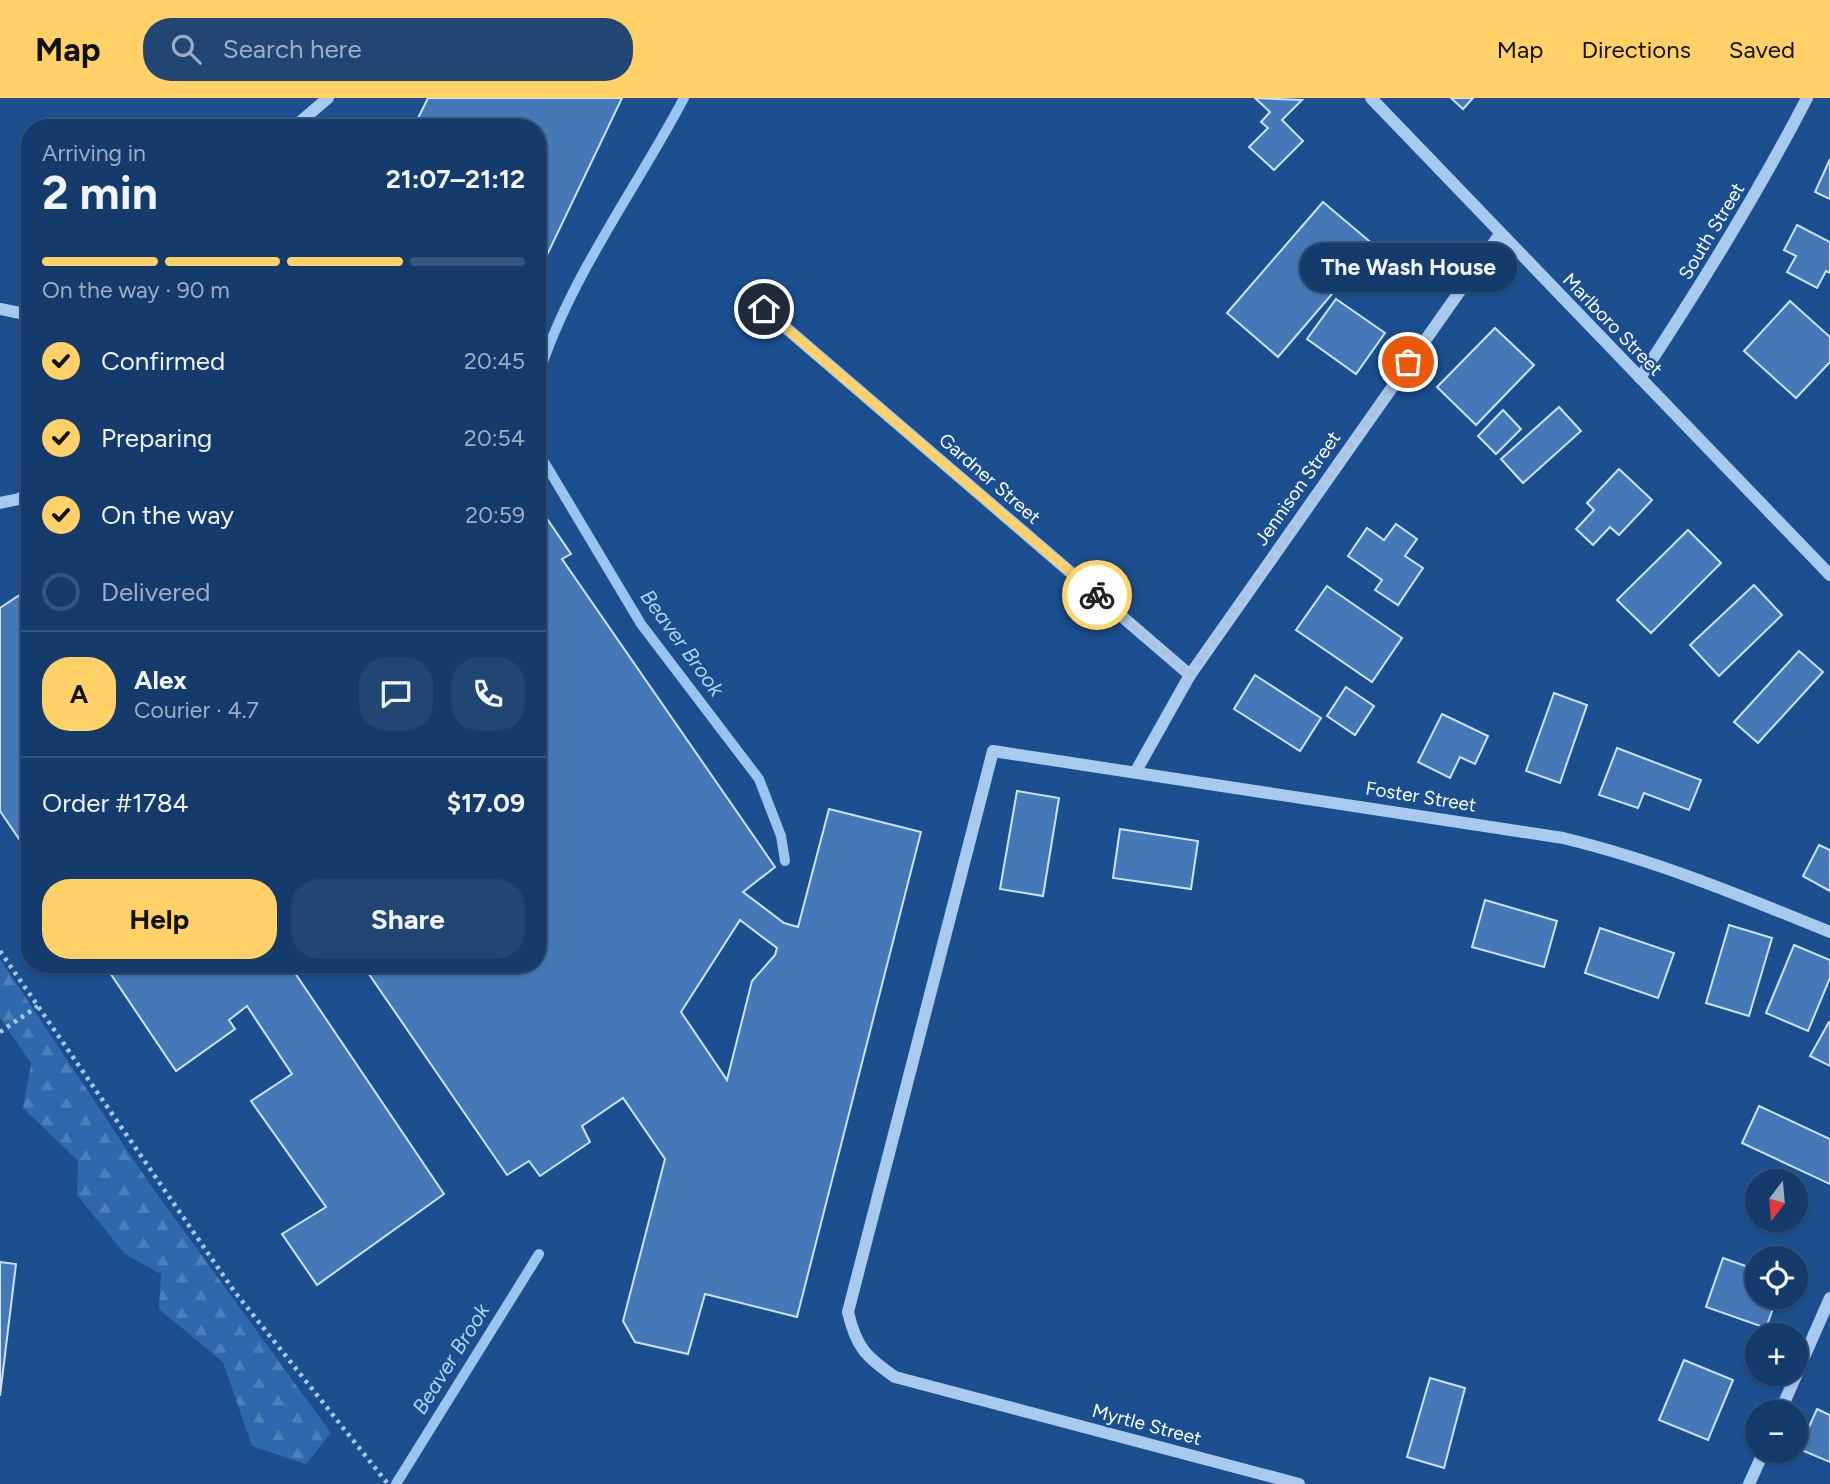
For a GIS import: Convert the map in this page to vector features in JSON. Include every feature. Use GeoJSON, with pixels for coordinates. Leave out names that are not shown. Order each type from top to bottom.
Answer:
{"type":"FeatureCollection","features":[{"type":"Feature","properties":{"kind":"street"},"geometry":{"type":"LineString","coordinates":[[304,119],[328,98]]}},
{"type":"Feature","properties":{"kind":"street","name":"Marlboro Street"},"geometry":{"type":"LineString","coordinates":[[1371,98],[1830,575]]}},
{"type":"Feature","properties":{"kind":"street","name":"South Street"},"geometry":{"type":"LineString","coordinates":[[1640,378],[1698,290],[1770,171],[1807,98]]}},
{"type":"Feature","properties":{"kind":"street","name":"Jennison Street"},"geometry":{"type":"LineString","coordinates":[[1136,771],[1190,675],[1500,234]]}},
{"type":"Feature","properties":{"kind":"street"},"geometry":{"type":"LineString","coordinates":[[0,309],[21,313]]}},
{"type":"Feature","properties":{"kind":"street","name":"Gardner Street"},"geometry":{"type":"LineString","coordinates":[[764,309],[1190,675]]}},
{"type":"Feature","properties":{"kind":"street"},"geometry":{"type":"LineString","coordinates":[[0,503],[21,498]]}},
{"type":"Feature","properties":{"kind":"street","name":"Foster Street"},"geometry":{"type":"LineString","coordinates":[[993,751],[1563,838],[1618,851],[1724,889],[1830,932]]}},
{"type":"Feature","properties":{"kind":"street","name":"Myrtle Street"},"geometry":{"type":"LineString","coordinates":[[993,751],[848,1312],[854,1339],[872,1361],[895,1377],[1299,1484]]}},
{"type":"Feature","properties":{"kind":"street"},"geometry":{"type":"LineString","coordinates":[[1785,1400],[1830,1298]]}},
{"type":"Feature","properties":{"kind":"street"},"geometry":{"type":"LineString","coordinates":[[1749,1484],[1759,1463]]}},
{"type":"Feature","properties":{"kind":"path"},"geometry":{"type":"LineString","coordinates":[[0,951],[234,1291],[388,1484]]}},
{"type":"Feature","properties":{"kind":"path"},"geometry":{"type":"LineString","coordinates":[[0,1032],[38,1006]]}},
{"type":"Feature","properties":{"kind":"green space"},"geometry":{"type":"Polygon","coordinates":[[[0,959],[147,1180],[331,1433],[306,1464],[252,1446],[223,1362],[159,1309],[161,1274],[125,1254],[77,1195],[78,1161],[23,1108],[31,1063],[0,1018],[0,959]]]}},
{"type":"Feature","properties":{"kind":"building"},"geometry":{"type":"Polygon","coordinates":[[[428,98],[622,98],[546,257],[546,119],[418,119],[428,98]]]}},
{"type":"Feature","properties":{"kind":"building"},"geometry":{"type":"Polygon","coordinates":[[[1255,98],[1302,100],[1282,120],[1303,141],[1274,170],[1249,147],[1268,128],[1261,122],[1270,112],[1255,98]]]}},
{"type":"Feature","properties":{"kind":"building"},"geometry":{"type":"Polygon","coordinates":[[[1451,98],[1473,98],[1463,109],[1451,98]]]}},
{"type":"Feature","properties":{"kind":"building"},"geometry":{"type":"Polygon","coordinates":[[[1830,159],[1830,199],[1815,192],[1830,159]]]}},
{"type":"Feature","properties":{"kind":"building"},"geometry":{"type":"Polygon","coordinates":[[[1323,202],[1374,245],[1278,357],[1227,313],[1323,202]]]}},
{"type":"Feature","properties":{"kind":"building"},"geometry":{"type":"Polygon","coordinates":[[[1797,225],[1830,242],[1830,273],[1826,271],[1817,288],[1787,272],[1796,256],[1784,250],[1797,225]]]}},
{"type":"Feature","properties":{"kind":"building"},"geometry":{"type":"Polygon","coordinates":[[[1336,299],[1385,333],[1356,374],[1307,339],[1336,299]]]}},
{"type":"Feature","properties":{"kind":"building"},"geometry":{"type":"Polygon","coordinates":[[[1790,301],[1830,337],[1830,362],[1796,398],[1744,351],[1790,301]]]}},
{"type":"Feature","properties":{"kind":"building"},"geometry":{"type":"Polygon","coordinates":[[[1495,328],[1534,365],[1476,425],[1437,387],[1495,328]]]}},
{"type":"Feature","properties":{"kind":"building"},"geometry":{"type":"Polygon","coordinates":[[[1559,407],[1581,431],[1523,483],[1501,459],[1559,407]]]}},
{"type":"Feature","properties":{"kind":"building"},"geometry":{"type":"Polygon","coordinates":[[[1503,410],[1521,429],[1496,454],[1478,436],[1503,410]]]}},
{"type":"Feature","properties":{"kind":"building"},"geometry":{"type":"Polygon","coordinates":[[[1619,469],[1652,500],[1619,535],[1610,527],[1593,545],[1576,529],[1594,510],[1587,503],[1619,469]]]}},
{"type":"Feature","properties":{"kind":"building"},"geometry":{"type":"Polygon","coordinates":[[[546,517],[571,554],[562,559],[775,867],[743,892],[784,923],[798,927],[829,809],[921,832],[797,1317],[705,1294],[688,1354],[635,1342],[623,1321],[665,1159],[623,1098],[582,1126],[590,1142],[540,1176],[529,1161],[507,1175],[368,973],[546,973],[546,517]],[[740,920],[681,1012],[727,1080],[752,981],[775,955],[777,948],[740,920]]]}},
{"type":"Feature","properties":{"kind":"building"},"geometry":{"type":"Polygon","coordinates":[[[1396,524],[1417,539],[1405,556],[1423,568],[1398,605],[1375,590],[1382,580],[1348,556],[1367,528],[1384,540],[1396,524]]]}},
{"type":"Feature","properties":{"kind":"building"},"geometry":{"type":"Polygon","coordinates":[[[1688,530],[1721,563],[1651,633],[1617,600],[1688,530]]]}},
{"type":"Feature","properties":{"kind":"building"},"geometry":{"type":"Polygon","coordinates":[[[1754,585],[1782,615],[1719,676],[1690,645],[1754,585]]]}},
{"type":"Feature","properties":{"kind":"building"},"geometry":{"type":"Polygon","coordinates":[[[1327,586],[1402,638],[1372,682],[1296,630],[1327,586]]]}},
{"type":"Feature","properties":{"kind":"building"},"geometry":{"type":"Polygon","coordinates":[[[21,594],[21,842],[0,811],[0,608],[21,594]]]}},
{"type":"Feature","properties":{"kind":"building"},"geometry":{"type":"Polygon","coordinates":[[[1799,651],[1823,672],[1758,743],[1734,722],[1799,651]]]}},
{"type":"Feature","properties":{"kind":"building"},"geometry":{"type":"Polygon","coordinates":[[[1255,675],[1321,718],[1300,751],[1234,709],[1255,675]]]}},
{"type":"Feature","properties":{"kind":"building"},"geometry":{"type":"Polygon","coordinates":[[[1346,687],[1374,706],[1355,735],[1327,716],[1346,687]]]}},
{"type":"Feature","properties":{"kind":"building"},"geometry":{"type":"Polygon","coordinates":[[[1554,693],[1587,705],[1560,783],[1526,771],[1554,693]]]}},
{"type":"Feature","properties":{"kind":"building"},"geometry":{"type":"Polygon","coordinates":[[[1442,714],[1488,736],[1475,764],[1460,757],[1450,778],[1418,762],[1442,714]]]}},
{"type":"Feature","properties":{"kind":"building"},"geometry":{"type":"Polygon","coordinates":[[[1617,748],[1701,780],[1689,810],[1644,793],[1638,808],[1599,795],[1617,748]]]}},
{"type":"Feature","properties":{"kind":"building"},"geometry":{"type":"Polygon","coordinates":[[[1017,791],[1059,798],[1043,896],[1000,889],[1017,791]]]}},
{"type":"Feature","properties":{"kind":"building"},"geometry":{"type":"Polygon","coordinates":[[[1120,829],[1198,841],[1191,889],[1113,878],[1120,829]]]}},
{"type":"Feature","properties":{"kind":"building"},"geometry":{"type":"Polygon","coordinates":[[[1819,845],[1830,850],[1830,891],[1803,876],[1819,845]]]}},
{"type":"Feature","properties":{"kind":"building"},"geometry":{"type":"Polygon","coordinates":[[[1485,900],[1557,921],[1544,967],[1472,947],[1485,900]]]}},
{"type":"Feature","properties":{"kind":"building"},"geometry":{"type":"Polygon","coordinates":[[[1729,925],[1772,938],[1749,1016],[1706,1003],[1729,925]]]}},
{"type":"Feature","properties":{"kind":"building"},"geometry":{"type":"Polygon","coordinates":[[[1600,928],[1674,953],[1658,998],[1585,973],[1600,928]]]}},
{"type":"Feature","properties":{"kind":"building"},"geometry":{"type":"Polygon","coordinates":[[[1794,945],[1830,960],[1830,978],[1808,1031],[1766,1013],[1794,945]]]}},
{"type":"Feature","properties":{"kind":"building"},"geometry":{"type":"Polygon","coordinates":[[[110,973],[295,973],[444,1194],[317,1285],[282,1234],[326,1207],[251,1101],[292,1074],[247,1006],[229,1020],[235,1029],[176,1071],[110,973]]]}},
{"type":"Feature","properties":{"kind":"building"},"geometry":{"type":"Polygon","coordinates":[[[1830,1022],[1830,1066],[1810,1056],[1830,1022]]]}},
{"type":"Feature","properties":{"kind":"building"},"geometry":{"type":"Polygon","coordinates":[[[1759,1106],[1830,1139],[1830,1184],[1808,1174],[1808,1169],[1798,1169],[1742,1143],[1759,1106]]]}},
{"type":"Feature","properties":{"kind":"building"},"geometry":{"type":"Polygon","coordinates":[[[1723,1258],[1745,1266],[1745,1309],[1773,1309],[1768,1323],[1752,1323],[1706,1307],[1723,1258]]]}},
{"type":"Feature","properties":{"kind":"building"},"geometry":{"type":"Polygon","coordinates":[[[0,1262],[16,1264],[0,1396],[0,1262]]]}},
{"type":"Feature","properties":{"kind":"building"},"geometry":{"type":"Polygon","coordinates":[[[1684,1360],[1733,1380],[1708,1440],[1659,1420],[1684,1360]]]}},
{"type":"Feature","properties":{"kind":"building"},"geometry":{"type":"Polygon","coordinates":[[[1430,1378],[1465,1388],[1444,1468],[1407,1457],[1430,1378]]]}},
{"type":"Feature","properties":{"kind":"building"},"geometry":{"type":"Polygon","coordinates":[[[1817,1409],[1830,1415],[1830,1462],[1808,1453],[1808,1429],[1817,1409]]]}},
{"type":"Feature","properties":{"kind":"waterway","name":"Beaver Brook"},"geometry":{"type":"LineString","coordinates":[[546,354],[584,271],[684,98]]}},
{"type":"Feature","properties":{"kind":"waterway","name":"Beaver Brook"},"geometry":{"type":"LineString","coordinates":[[546,465],[641,624],[759,779],[781,836],[785,861]]}},
{"type":"Feature","properties":{"kind":"waterway","name":"Beaver Brook"},"geometry":{"type":"LineString","coordinates":[[396,1484],[539,1254]]}},
{"type":"Feature","properties":{"kind":"way so far"},"geometry":{"type":"LineString","coordinates":[[1097,595],[1190,675],[1408,362]]}},
{"type":"Feature","properties":{"kind":"place","name":"The Wash House"},"geometry":{"type":"Point","coordinates":[1408,362]}},
{"type":"Feature","properties":{"kind":"route"},"geometry":{"type":"LineString","coordinates":[[764,309],[1097,595]]}}]}
